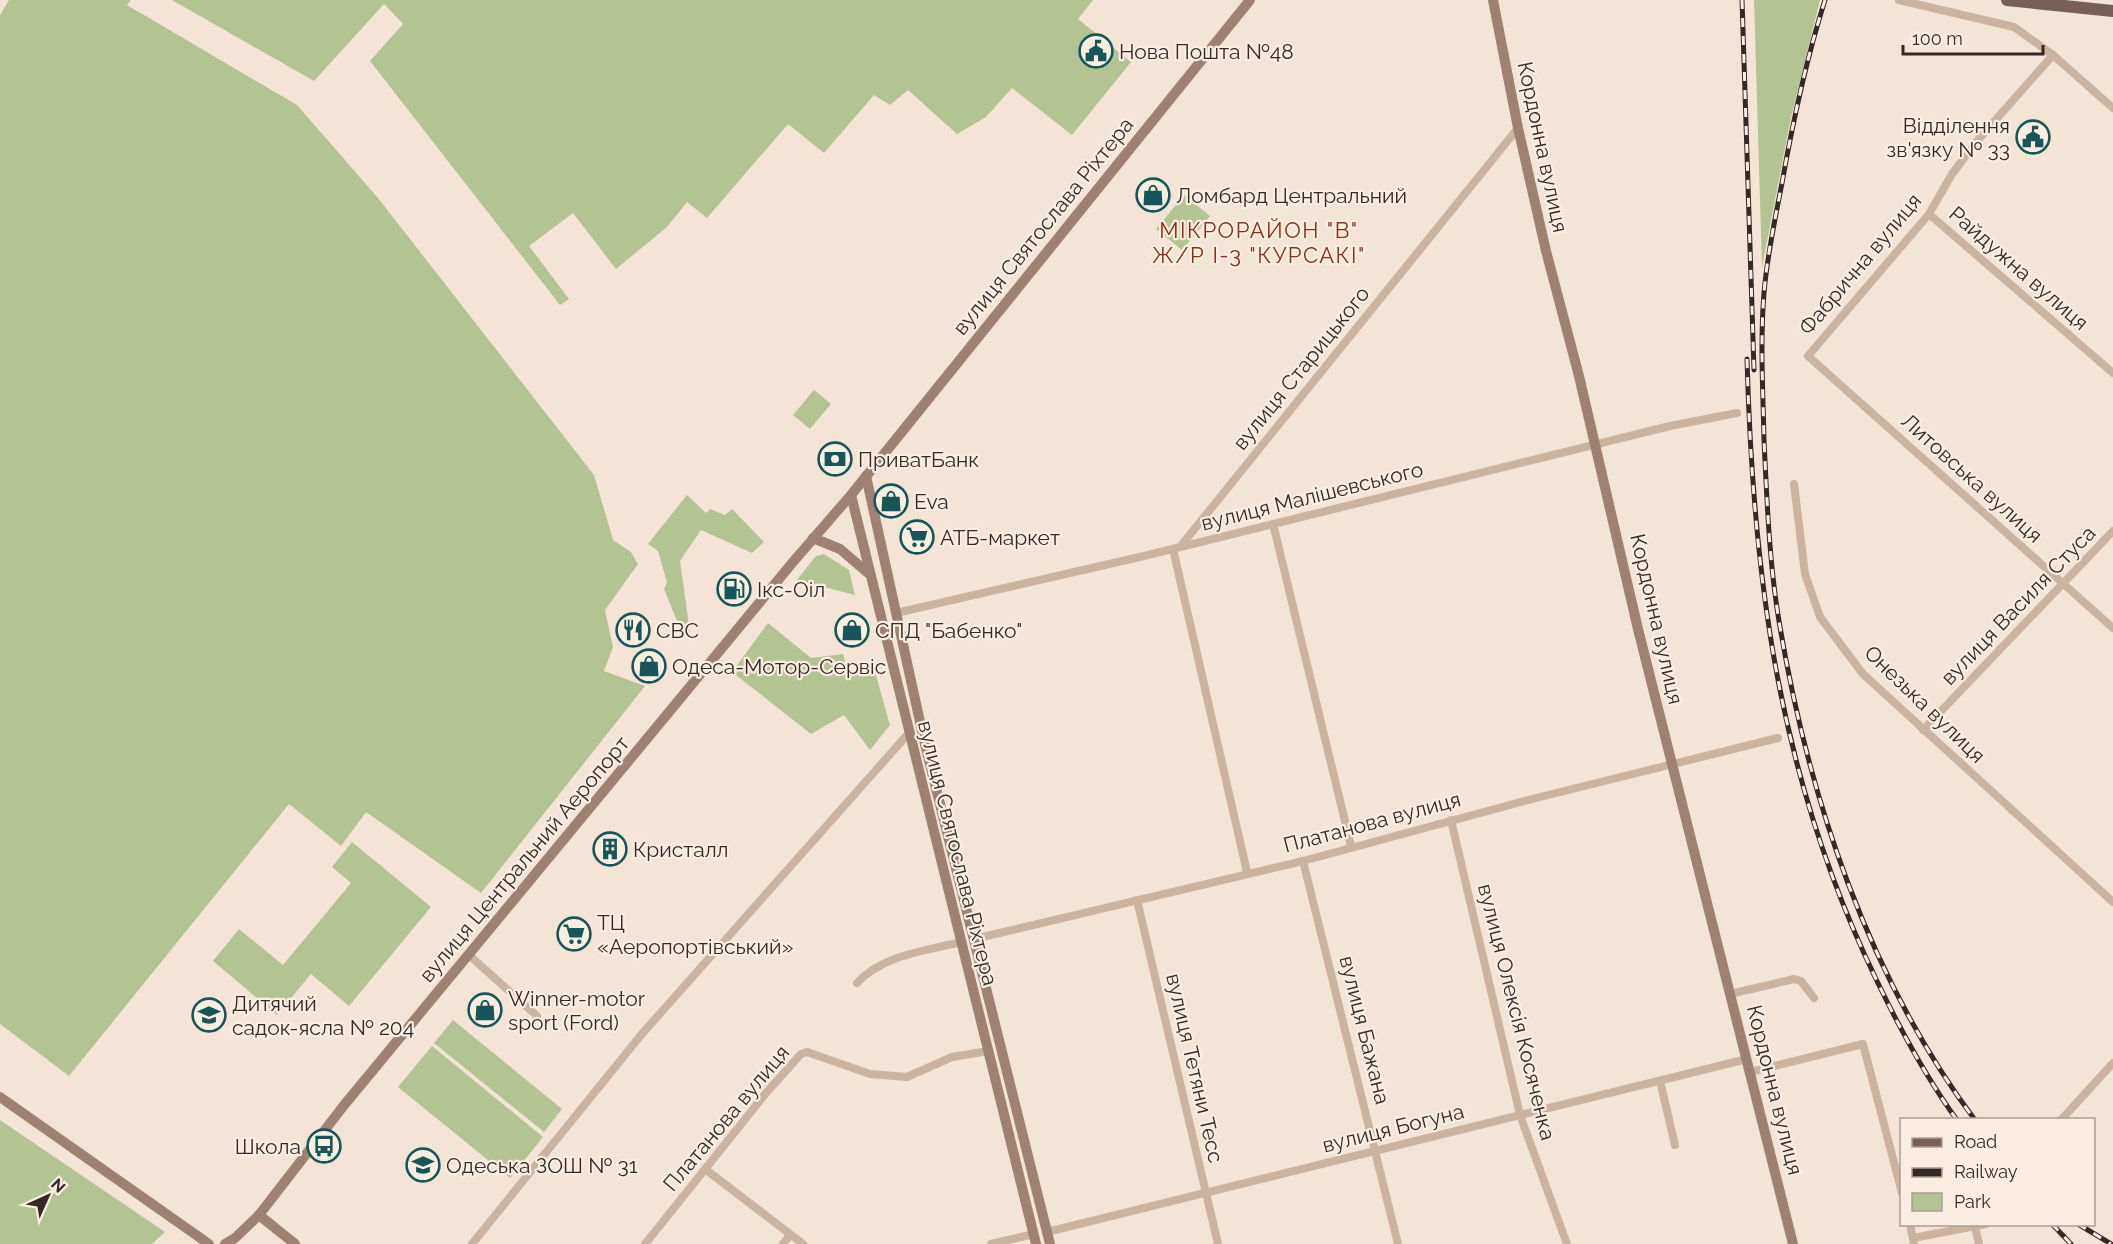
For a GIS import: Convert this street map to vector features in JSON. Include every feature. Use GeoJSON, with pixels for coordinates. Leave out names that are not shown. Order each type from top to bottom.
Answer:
{"type":"FeatureCollection","features":[{"type":"Feature","properties":{"kind":"main road","name":"вулиця Святослава Ріхтера"},"geometry":{"type":"LineString","coordinates":[[1035,1239],[908,734],[851,495],[1250,0]]}},
{"type":"Feature","properties":{"kind":"main road","name":"Кордонна вулиця"},"geometry":{"type":"LineString","coordinates":[[1493,0],[1518,128],[1672,764],[1793,1244]]}},
{"type":"Feature","properties":{"kind":"main road"},"geometry":{"type":"LineString","coordinates":[[2007,0],[2113,11]]}},
{"type":"Feature","properties":{"kind":"main road","name":"вулиця Святослава Ріхтера"},"geometry":{"type":"LineString","coordinates":[[866,476],[896,613],[974,939],[1050,1244]]}},
{"type":"Feature","properties":{"kind":"main road","name":"вулиця Центральний Аеропорт"},"geometry":{"type":"LineString","coordinates":[[225,1244],[235,1238],[259,1215],[304,1153],[851,495]]}},
{"type":"Feature","properties":{"kind":"main road"},"geometry":{"type":"LineString","coordinates":[[813,538],[840,549],[869,574]]}},
{"type":"Feature","properties":{"kind":"main road"},"geometry":{"type":"LineString","coordinates":[[0,1097],[209,1244]]}},
{"type":"Feature","properties":{"kind":"main road"},"geometry":{"type":"LineString","coordinates":[[259,1215],[295,1244]]}},
{"type":"Feature","properties":{"kind":"street"},"geometry":{"type":"LineString","coordinates":[[1899,0],[2014,27],[2053,55],[2113,108]]}},
{"type":"Feature","properties":{"kind":"street","name":"Фабрична вулиця"},"geometry":{"type":"LineString","coordinates":[[1808,356],[1929,213],[1965,156],[2053,55]]}},
{"type":"Feature","properties":{"kind":"street","name":"вулиця Старицького"},"geometry":{"type":"LineString","coordinates":[[1177,548],[1518,128]]}},
{"type":"Feature","properties":{"kind":"street","name":"Райдужна вулиця"},"geometry":{"type":"LineString","coordinates":[[1929,213],[2113,373]]}},
{"type":"Feature","properties":{"kind":"street","name":"Литовська вулиця"},"geometry":{"type":"LineString","coordinates":[[1808,356],[2113,628]]}},
{"type":"Feature","properties":{"kind":"street","name":"вулиця Малішевського"},"geometry":{"type":"LineString","coordinates":[[896,613],[1177,548],[1595,444],[1737,413]]}},
{"type":"Feature","properties":{"kind":"street","name":"Онезька вулиця"},"geometry":{"type":"LineString","coordinates":[[1794,484],[1805,574],[1820,617],[1863,674],[2113,902]]}},
{"type":"Feature","properties":{"kind":"street"},"geometry":{"type":"LineString","coordinates":[[1273,524],[1351,846]]}},
{"type":"Feature","properties":{"kind":"street","name":"вулиця Василя Стуса"},"geometry":{"type":"LineString","coordinates":[[1923,730],[2113,531]]}},
{"type":"Feature","properties":{"kind":"street"},"geometry":{"type":"LineString","coordinates":[[1177,548],[1247,872]]}},
{"type":"Feature","properties":{"kind":"street"},"geometry":{"type":"LineString","coordinates":[[472,1244],[641,1035],[908,734]]}},
{"type":"Feature","properties":{"kind":"street","name":"Платанова вулиця"},"geometry":{"type":"LineString","coordinates":[[974,939],[1247,872],[1303,861],[1450,820],[1778,738]]}},
{"type":"Feature","properties":{"kind":"street","name":"вулиця Олексія Косяченка"},"geometry":{"type":"LineString","coordinates":[[1450,820],[1521,1115],[1567,1244]]}},
{"type":"Feature","properties":{"kind":"street","name":"вулиця Бажана"},"geometry":{"type":"LineString","coordinates":[[1303,861],[1377,1151],[1398,1244]]}},
{"type":"Feature","properties":{"kind":"street","name":"вулиця Тетяни Тесс"},"geometry":{"type":"LineString","coordinates":[[1137,900],[1218,1244]]}},
{"type":"Feature","properties":{"kind":"street"},"geometry":{"type":"LineString","coordinates":[[857,983],[868,971],[885,962],[961,942]]}},
{"type":"Feature","properties":{"kind":"street"},"geometry":{"type":"LineString","coordinates":[[469,955],[537,1016]]}},
{"type":"Feature","properties":{"kind":"street"},"geometry":{"type":"LineString","coordinates":[[1730,994],[1794,979],[1801,981],[1814,998]]}},
{"type":"Feature","properties":{"kind":"street"},"geometry":{"type":"LineString","coordinates":[[1750,1072],[1863,1044],[1900,1185]]}},
{"type":"Feature","properties":{"kind":"street","name":"Платанова вулиця"},"geometry":{"type":"LineString","coordinates":[[645,1244],[766,1093],[807,1052],[870,1074],[907,1077],[952,1057],[988,1051]]}},
{"type":"Feature","properties":{"kind":"street","name":"вулиця Богуна"},"geometry":{"type":"LineString","coordinates":[[1047,1232],[1747,1059]]}},
{"type":"Feature","properties":{"kind":"street"},"geometry":{"type":"LineString","coordinates":[[2062,1118],[2113,1063]]}},
{"type":"Feature","properties":{"kind":"street"},"geometry":{"type":"LineString","coordinates":[[1660,1081],[1675,1145]]}},
{"type":"Feature","properties":{"kind":"street"},"geometry":{"type":"LineString","coordinates":[[705,1169],[803,1244]]}},
{"type":"Feature","properties":{"kind":"street"},"geometry":{"type":"LineString","coordinates":[[1910,1226],[1914,1241],[1979,1226]]}},
{"type":"Feature","properties":{"kind":"street"},"geometry":{"type":"LineString","coordinates":[[1975,1227],[1979,1244]]}},
{"type":"Feature","properties":{"kind":"street"},"geometry":{"type":"LineString","coordinates":[[783,1244],[790,1235]]}},
{"type":"Feature","properties":{"kind":"street"},"geometry":{"type":"LineString","coordinates":[[991,1244],[1035,1239]]}},
{"type":"Feature","properties":{"kind":"green space"},"geometry":{"type":"Polygon","coordinates":[[[9,0],[131,0],[127,5],[297,105],[378,198],[594,475],[613,540],[631,552],[638,564],[605,610],[613,647],[604,671],[645,686],[481,893],[366,812],[341,846],[289,804],[69,1076],[0,1024],[0,15],[9,0]]]}},
{"type":"Feature","properties":{"kind":"green space"},"geometry":{"type":"Polygon","coordinates":[[[172,0],[1093,0],[1078,19],[1131,62],[1072,135],[1012,88],[986,117],[957,134],[908,90],[890,105],[874,95],[824,153],[788,124],[707,218],[687,202],[667,227],[616,269],[573,213],[529,246],[569,299],[560,305],[370,61],[403,24],[384,4],[314,81],[172,0]]]}},
{"type":"Feature","properties":{"kind":"green space"},"geometry":{"type":"Polygon","coordinates":[[[1754,0],[1820,0],[1790,122],[1762,267],[1754,0]]]}},
{"type":"Feature","properties":{"kind":"green space"},"geometry":{"type":"Polygon","coordinates":[[[1184,195],[1210,216],[1182,250],[1156,229],[1184,195]]]}},
{"type":"Feature","properties":{"kind":"green space"},"geometry":{"type":"Polygon","coordinates":[[[814,390],[831,404],[810,429],[793,415],[814,390]]]}},
{"type":"Feature","properties":{"kind":"green space"},"geometry":{"type":"Polygon","coordinates":[[[687,495],[706,513],[710,509],[725,515],[732,509],[764,542],[752,553],[701,530],[680,561],[690,632],[684,638],[664,589],[667,582],[658,551],[648,544],[687,495]]]}},
{"type":"Feature","properties":{"kind":"green space"},"geometry":{"type":"Polygon","coordinates":[[[824,554],[849,570],[855,595],[797,580],[816,556],[824,554]]]}},
{"type":"Feature","properties":{"kind":"green space"},"geometry":{"type":"Polygon","coordinates":[[[768,623],[811,658],[843,654],[849,676],[875,672],[890,725],[870,750],[844,715],[811,734],[732,672],[768,623]]]}},
{"type":"Feature","properties":{"kind":"green space"},"geometry":{"type":"Polygon","coordinates":[[[352,842],[431,907],[349,1006],[311,974],[277,1015],[213,961],[239,929],[283,965],[351,883],[332,867],[352,842]]]}},
{"type":"Feature","properties":{"kind":"green space"},"geometry":{"type":"Polygon","coordinates":[[[453,1020],[562,1109],[544,1132],[434,1043],[453,1020]]]}},
{"type":"Feature","properties":{"kind":"green space"},"geometry":{"type":"Polygon","coordinates":[[[432,1046],[543,1137],[510,1178],[398,1087],[432,1046]]]}},
{"type":"Feature","properties":{"kind":"green space"},"geometry":{"type":"Polygon","coordinates":[[[0,1120],[165,1232],[152,1244],[0,1244],[0,1120]]]}},
{"type":"Feature","properties":{"kind":"railway"},"geometry":{"type":"LineString","coordinates":[[1742,0],[1754,370]]}},
{"type":"Feature","properties":{"kind":"railway"},"geometry":{"type":"LineString","coordinates":[[1825,0],[1795,114],[1767,265],[1764,293],[1762,348],[1764,440],[1773,576],[1791,687],[1807,753],[1848,882],[1903,1006],[1937,1065],[1974,1118]]}},
{"type":"Feature","properties":{"kind":"railway"},"geometry":{"type":"LineString","coordinates":[[1747,359],[1750,441],[1765,599],[1777,676],[1794,753],[1816,828],[1843,904],[1876,979],[1913,1051],[1956,1118]]}},
{"type":"Feature","properties":{"kind":"railway"},"geometry":{"type":"LineString","coordinates":[[2054,1226],[2071,1244]]}},
{"type":"Feature","properties":{"kind":"railway"},"geometry":{"type":"LineString","coordinates":[[2081,1226],[2111,1244]]}},
{"type":"Feature","properties":{"kind":"place","name":"Нова Пошта №48"},"geometry":{"type":"Point","coordinates":[1096,51]}},
{"type":"Feature","properties":{"kind":"place","name":"Відділення зв'язку № 33"},"geometry":{"type":"Point","coordinates":[2033,137]}},
{"type":"Feature","properties":{"kind":"place","name":"Ломбард Центральний"},"geometry":{"type":"Point","coordinates":[1153,195]}},
{"type":"Feature","properties":{"kind":"place","name":"ПриватБанк"},"geometry":{"type":"Point","coordinates":[835,459]}},
{"type":"Feature","properties":{"kind":"place","name":"Eva"},"geometry":{"type":"Point","coordinates":[891,501]}},
{"type":"Feature","properties":{"kind":"place","name":"АТБ-маркет"},"geometry":{"type":"Point","coordinates":[917,537]}},
{"type":"Feature","properties":{"kind":"place","name":"Ікс-Оіл"},"geometry":{"type":"Point","coordinates":[734,589]}},
{"type":"Feature","properties":{"kind":"place","name":"СВС"},"geometry":{"type":"Point","coordinates":[633,630]}},
{"type":"Feature","properties":{"kind":"place","name":"СПД \"Бабенко\""},"geometry":{"type":"Point","coordinates":[852,630]}},
{"type":"Feature","properties":{"kind":"place","name":"Одеса-Мотор-Сервіс"},"geometry":{"type":"Point","coordinates":[649,666]}},
{"type":"Feature","properties":{"kind":"place","name":"Кристалл"},"geometry":{"type":"Point","coordinates":[610,849]}},
{"type":"Feature","properties":{"kind":"place","name":"ТЦ «Аеропортівський»"},"geometry":{"type":"Point","coordinates":[574,934]}},
{"type":"Feature","properties":{"kind":"place","name":"Winner-motor sport (Ford)"},"geometry":{"type":"Point","coordinates":[485,1010]}},
{"type":"Feature","properties":{"kind":"place","name":"Дитячий садок-ясла № 204"},"geometry":{"type":"Point","coordinates":[209,1015]}},
{"type":"Feature","properties":{"kind":"place","name":"Школа"},"geometry":{"type":"Point","coordinates":[324,1146]}},
{"type":"Feature","properties":{"kind":"place","name":"Одеська ЗОШ № 31"},"geometry":{"type":"Point","coordinates":[423,1165]}},
{"type":"Feature","properties":{"kind":"district","name":"МІКРОРАЙОН \"В\" Ж/Р I-3 \"КУРСАКІ\""},"geometry":{"type":"Point","coordinates":[1259,242]}}]}
